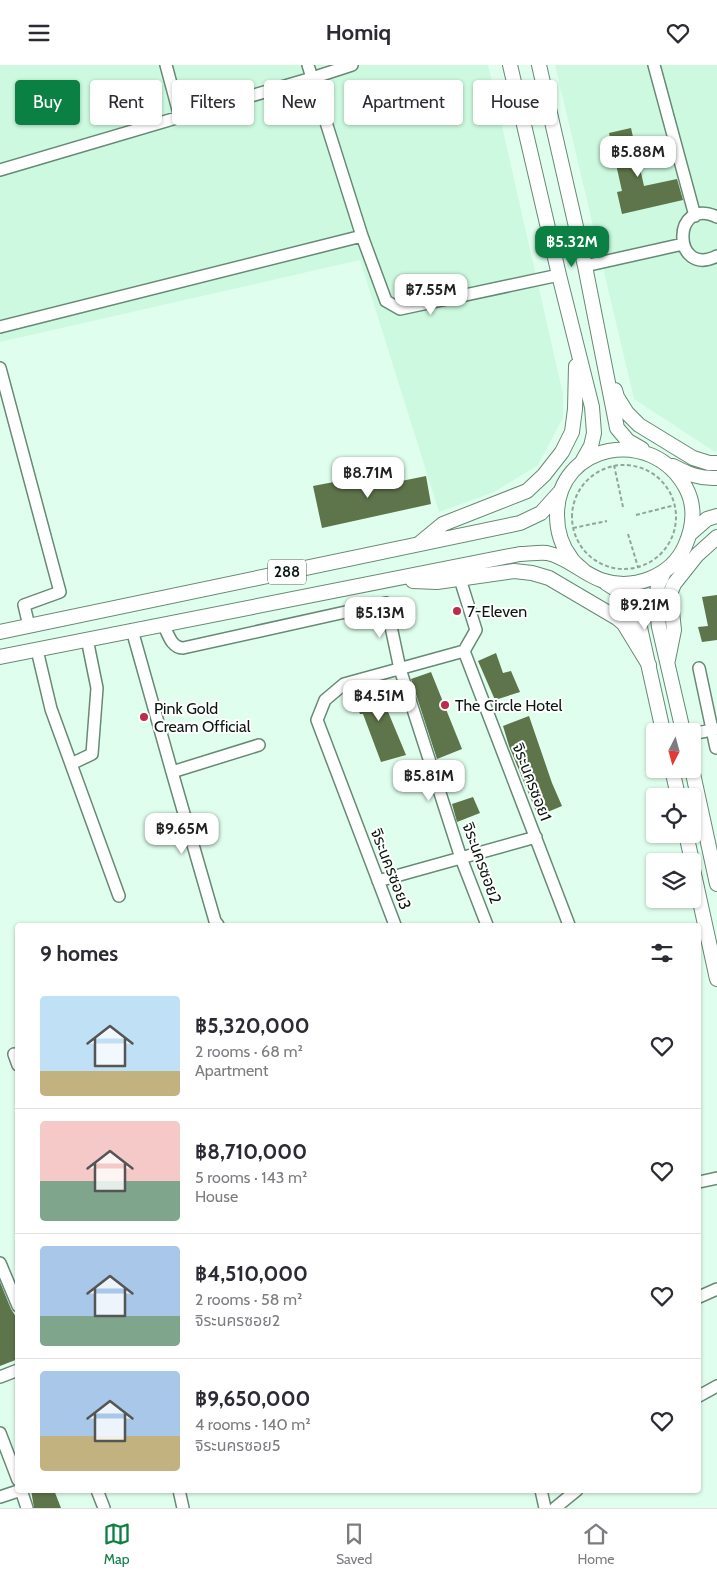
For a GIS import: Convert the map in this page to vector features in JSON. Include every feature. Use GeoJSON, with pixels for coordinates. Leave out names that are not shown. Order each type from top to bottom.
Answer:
{"type":"FeatureCollection","features":[{"type":"Feature","properties":{"kind":"main road"},"geometry":{"type":"LineString","coordinates":[[510,65],[592,407],[594,433],[591,446],[580,465],[562,489],[557,507],[557,525],[562,543],[571,558],[584,571],[620,592],[630,603],[640,623],[661,723]]}},
{"type":"Feature","properties":{"kind":"main road"},"geometry":{"type":"LineString","coordinates":[[538,65],[585,267],[617,428],[628,441],[687,474],[706,479],[717,478]]}},
{"type":"Feature","properties":{"kind":"main road"},"geometry":{"type":"LineString","coordinates":[[601,341],[617,397],[633,419],[639,425],[693,458],[709,463],[717,463]]}},
{"type":"Feature","properties":{"kind":"main road"},"geometry":{"type":"LineString","coordinates":[[418,545],[443,524],[527,491],[544,475],[562,451],[572,432],[576,409],[576,345]]}},
{"type":"Feature","properties":{"kind":"main road"},"geometry":{"type":"LineString","coordinates":[[580,465],[596,454],[615,449],[635,449],[653,455]]}},
{"type":"Feature","properties":{"kind":"main road"},"geometry":{"type":"LineString","coordinates":[[600,580],[616,584],[634,584],[650,579],[664,571],[681,555],[691,533],[693,514],[689,494],[680,477],[666,463]]}},
{"type":"Feature","properties":{"kind":"main road","name":"288"},"geometry":{"type":"LineString","coordinates":[[0,632],[520,523],[541,513],[562,489]]}},
{"type":"Feature","properties":{"kind":"main road"},"geometry":{"type":"LineString","coordinates":[[691,533],[707,519],[717,516]]}},
{"type":"Feature","properties":{"kind":"main road"},"geometry":{"type":"LineString","coordinates":[[667,665],[674,630],[670,593],[674,584],[697,555],[717,537]]}},
{"type":"Feature","properties":{"kind":"main road","name":"288"},"geometry":{"type":"LineString","coordinates":[[0,657],[520,554],[546,553],[563,559],[584,571]]}},
{"type":"Feature","properties":{"kind":"main road"},"geometry":{"type":"LineString","coordinates":[[395,580],[437,582],[514,571],[532,573],[549,578],[624,624],[649,665]]}},
{"type":"Feature","properties":{"kind":"main road"},"geometry":{"type":"LineString","coordinates":[[664,571],[658,585],[656,601],[667,665],[681,723]]}},
{"type":"Feature","properties":{"kind":"main road"},"geometry":{"type":"LineString","coordinates":[[694,778],[714,851],[717,884]]}},
{"type":"Feature","properties":{"kind":"main road"},"geometry":{"type":"LineString","coordinates":[[701,906],[717,979]]}},
{"type":"Feature","properties":{"kind":"street"},"geometry":{"type":"LineString","coordinates":[[166,65],[172,87]]}},
{"type":"Feature","properties":{"kind":"street"},"geometry":{"type":"LineString","coordinates":[[308,65],[362,235],[386,301],[400,309],[559,275]]}},
{"type":"Feature","properties":{"kind":"street"},"geometry":{"type":"LineString","coordinates":[[254,95],[352,65]]}},
{"type":"Feature","properties":{"kind":"street"},"geometry":{"type":"LineString","coordinates":[[654,65],[695,216]]}},
{"type":"Feature","properties":{"kind":"street"},"geometry":{"type":"LineString","coordinates":[[0,170],[172,119]]}},
{"type":"Feature","properties":{"kind":"street"},"geometry":{"type":"LineString","coordinates":[[717,217],[703,214],[695,216],[686,223],[682,230],[683,244],[687,251],[699,259],[708,259],[717,255]]}},
{"type":"Feature","properties":{"kind":"street"},"geometry":{"type":"LineString","coordinates":[[0,327],[362,235]]}},
{"type":"Feature","properties":{"kind":"street"},"geometry":{"type":"LineString","coordinates":[[585,267],[683,244]]}},
{"type":"Feature","properties":{"kind":"street"},"geometry":{"type":"LineString","coordinates":[[0,368],[60,592],[24,605],[29,626]]}},
{"type":"Feature","properties":{"kind":"street"},"geometry":{"type":"LineString","coordinates":[[460,579],[476,630],[464,651]]}},
{"type":"Feature","properties":{"kind":"street","name":"จิระนครซอย2"},"geometry":{"type":"LineString","coordinates":[[163,624],[173,645],[177,648],[183,648],[386,603],[400,669],[461,858],[486,923]]}},
{"type":"Feature","properties":{"kind":"street"},"geometry":{"type":"LineString","coordinates":[[132,630],[217,923]]}},
{"type":"Feature","properties":{"kind":"street"},"geometry":{"type":"LineString","coordinates":[[71,764],[92,754],[97,688],[87,639]]}},
{"type":"Feature","properties":{"kind":"street"},"geometry":{"type":"LineString","coordinates":[[37,650],[51,709],[119,896]]}},
{"type":"Feature","properties":{"kind":"street","name":"จิระนครซอย3"},"geometry":{"type":"LineString","coordinates":[[394,923],[317,720],[325,700],[344,684],[464,651]]}},
{"type":"Feature","properties":{"kind":"street","name":"จิระนครซอย1"},"geometry":{"type":"LineString","coordinates":[[464,651],[568,923]]}},
{"type":"Feature","properties":{"kind":"street"},"geometry":{"type":"LineString","coordinates":[[699,668],[714,730],[716,748]]}},
{"type":"Feature","properties":{"kind":"street"},"geometry":{"type":"LineString","coordinates":[[701,732],[714,730]]}},
{"type":"Feature","properties":{"kind":"street"},"geometry":{"type":"LineString","coordinates":[[172,772],[259,745]]}},
{"type":"Feature","properties":{"kind":"street"},"geometry":{"type":"LineString","coordinates":[[378,881],[536,837]]}},
{"type":"Feature","properties":{"kind":"street"},"geometry":{"type":"LineString","coordinates":[[701,1182],[717,1178]]}},
{"type":"Feature","properties":{"kind":"street"},"geometry":{"type":"LineString","coordinates":[[0,1263],[15,1299]]}},
{"type":"Feature","properties":{"kind":"street"},"geometry":{"type":"LineString","coordinates":[[701,1296],[717,1289]]}},
{"type":"Feature","properties":{"kind":"street"},"geometry":{"type":"LineString","coordinates":[[0,1377],[15,1371]]}},
{"type":"Feature","properties":{"kind":"street"},"geometry":{"type":"LineString","coordinates":[[701,1395],[717,1386]]}},
{"type":"Feature","properties":{"kind":"street"},"geometry":{"type":"LineString","coordinates":[[0,1433],[15,1472]]}},
{"type":"Feature","properties":{"kind":"street"},"geometry":{"type":"LineString","coordinates":[[0,1497],[15,1492]]}},
{"type":"Feature","properties":{"kind":"street"},"geometry":{"type":"LineString","coordinates":[[22,1493],[28,1508]]}},
{"type":"Feature","properties":{"kind":"street"},"geometry":{"type":"LineString","coordinates":[[98,1493],[104,1508]]}},
{"type":"Feature","properties":{"kind":"street"},"geometry":{"type":"LineString","coordinates":[[180,1493],[183,1508]]}},
{"type":"Feature","properties":{"kind":"street"},"geometry":{"type":"LineString","coordinates":[[542,1493],[545,1508]]}},
{"type":"Feature","properties":{"kind":"street"},"geometry":{"type":"LineString","coordinates":[[555,1508],[573,1493]]}},
{"type":"Feature","properties":{"kind":"path"},"geometry":{"type":"LineString","coordinates":[[627,464],[640,467],[652,473],[667,487],[675,505],[676,521],[673,536],[664,550],[653,561],[638,567],[621,569],[605,565],[590,557],[579,544],[573,528],[572,512],[580,489],[598,471],[614,465],[627,464]]}},
{"type":"Feature","properties":{"kind":"path"},"geometry":{"type":"LineString","coordinates":[[614,465],[623,507]]}},
{"type":"Feature","properties":{"kind":"path"},"geometry":{"type":"LineString","coordinates":[[636,515],[675,505]]}},
{"type":"Feature","properties":{"kind":"path"},"geometry":{"type":"LineString","coordinates":[[573,528],[607,521]]}},
{"type":"Feature","properties":{"kind":"path"},"geometry":{"type":"LineString","coordinates":[[628,534],[638,567]]}},
{"type":"Feature","properties":{"kind":"shaded area"},"geometry":{"type":"Polygon","coordinates":[[[0,65],[488,65],[491,80],[473,80],[473,125],[502,125],[563,394],[563,418],[538,465],[494,492],[439,512],[360,260],[0,342],[0,65]]]}},
{"type":"Feature","properties":{"kind":"shaded area"},"geometry":{"type":"Polygon","coordinates":[[[555,65],[717,65],[717,451],[715,452],[634,399],[555,65]]]}},
{"type":"Feature","properties":{"kind":"building"},"geometry":{"type":"Polygon","coordinates":[[[631,128],[644,186],[677,179],[683,200],[622,214],[617,192],[622,191],[609,133],[631,128]]]}},
{"type":"Feature","properties":{"kind":"building"},"geometry":{"type":"Polygon","coordinates":[[[365,476],[367,488],[426,476],[431,504],[322,528],[313,486],[365,476]]]}},
{"type":"Feature","properties":{"kind":"building"},"geometry":{"type":"Polygon","coordinates":[[[717,595],[717,640],[702,642],[698,627],[708,626],[702,597],[717,595]]]}},
{"type":"Feature","properties":{"kind":"building"},"geometry":{"type":"Polygon","coordinates":[[[496,653],[503,673],[511,671],[520,692],[495,700],[478,661],[496,653]]]}},
{"type":"Feature","properties":{"kind":"building"},"geometry":{"type":"Polygon","coordinates":[[[431,672],[462,749],[437,759],[411,679],[431,672]]]}},
{"type":"Feature","properties":{"kind":"building"},"geometry":{"type":"Polygon","coordinates":[[[382,683],[391,705],[386,707],[406,755],[381,762],[363,714],[360,714],[352,693],[382,683]]]}},
{"type":"Feature","properties":{"kind":"building"},"geometry":{"type":"Polygon","coordinates":[[[529,716],[562,806],[538,816],[509,746],[503,726],[529,716]]]}},
{"type":"Feature","properties":{"kind":"building"},"geometry":{"type":"Polygon","coordinates":[[[473,797],[480,813],[457,822],[452,804],[473,797]]]}},
{"type":"Feature","properties":{"kind":"building"},"geometry":{"type":"Polygon","coordinates":[[[0,1282],[15,1315],[15,1360],[0,1366],[0,1282]]]}},
{"type":"Feature","properties":{"kind":"building"},"geometry":{"type":"Polygon","coordinates":[[[32,1493],[55,1493],[61,1508],[34,1508],[32,1493]]]}},
{"type":"Feature","properties":{"kind":"place","name":"7-Eleven"},"geometry":{"type":"Point","coordinates":[457,611]}},
{"type":"Feature","properties":{"kind":"place","name":"The Circle Hotel"},"geometry":{"type":"Point","coordinates":[445,705]}},
{"type":"Feature","properties":{"kind":"place","name":"Pink Gold Cream Official"},"geometry":{"type":"Point","coordinates":[144,717]}}]}
